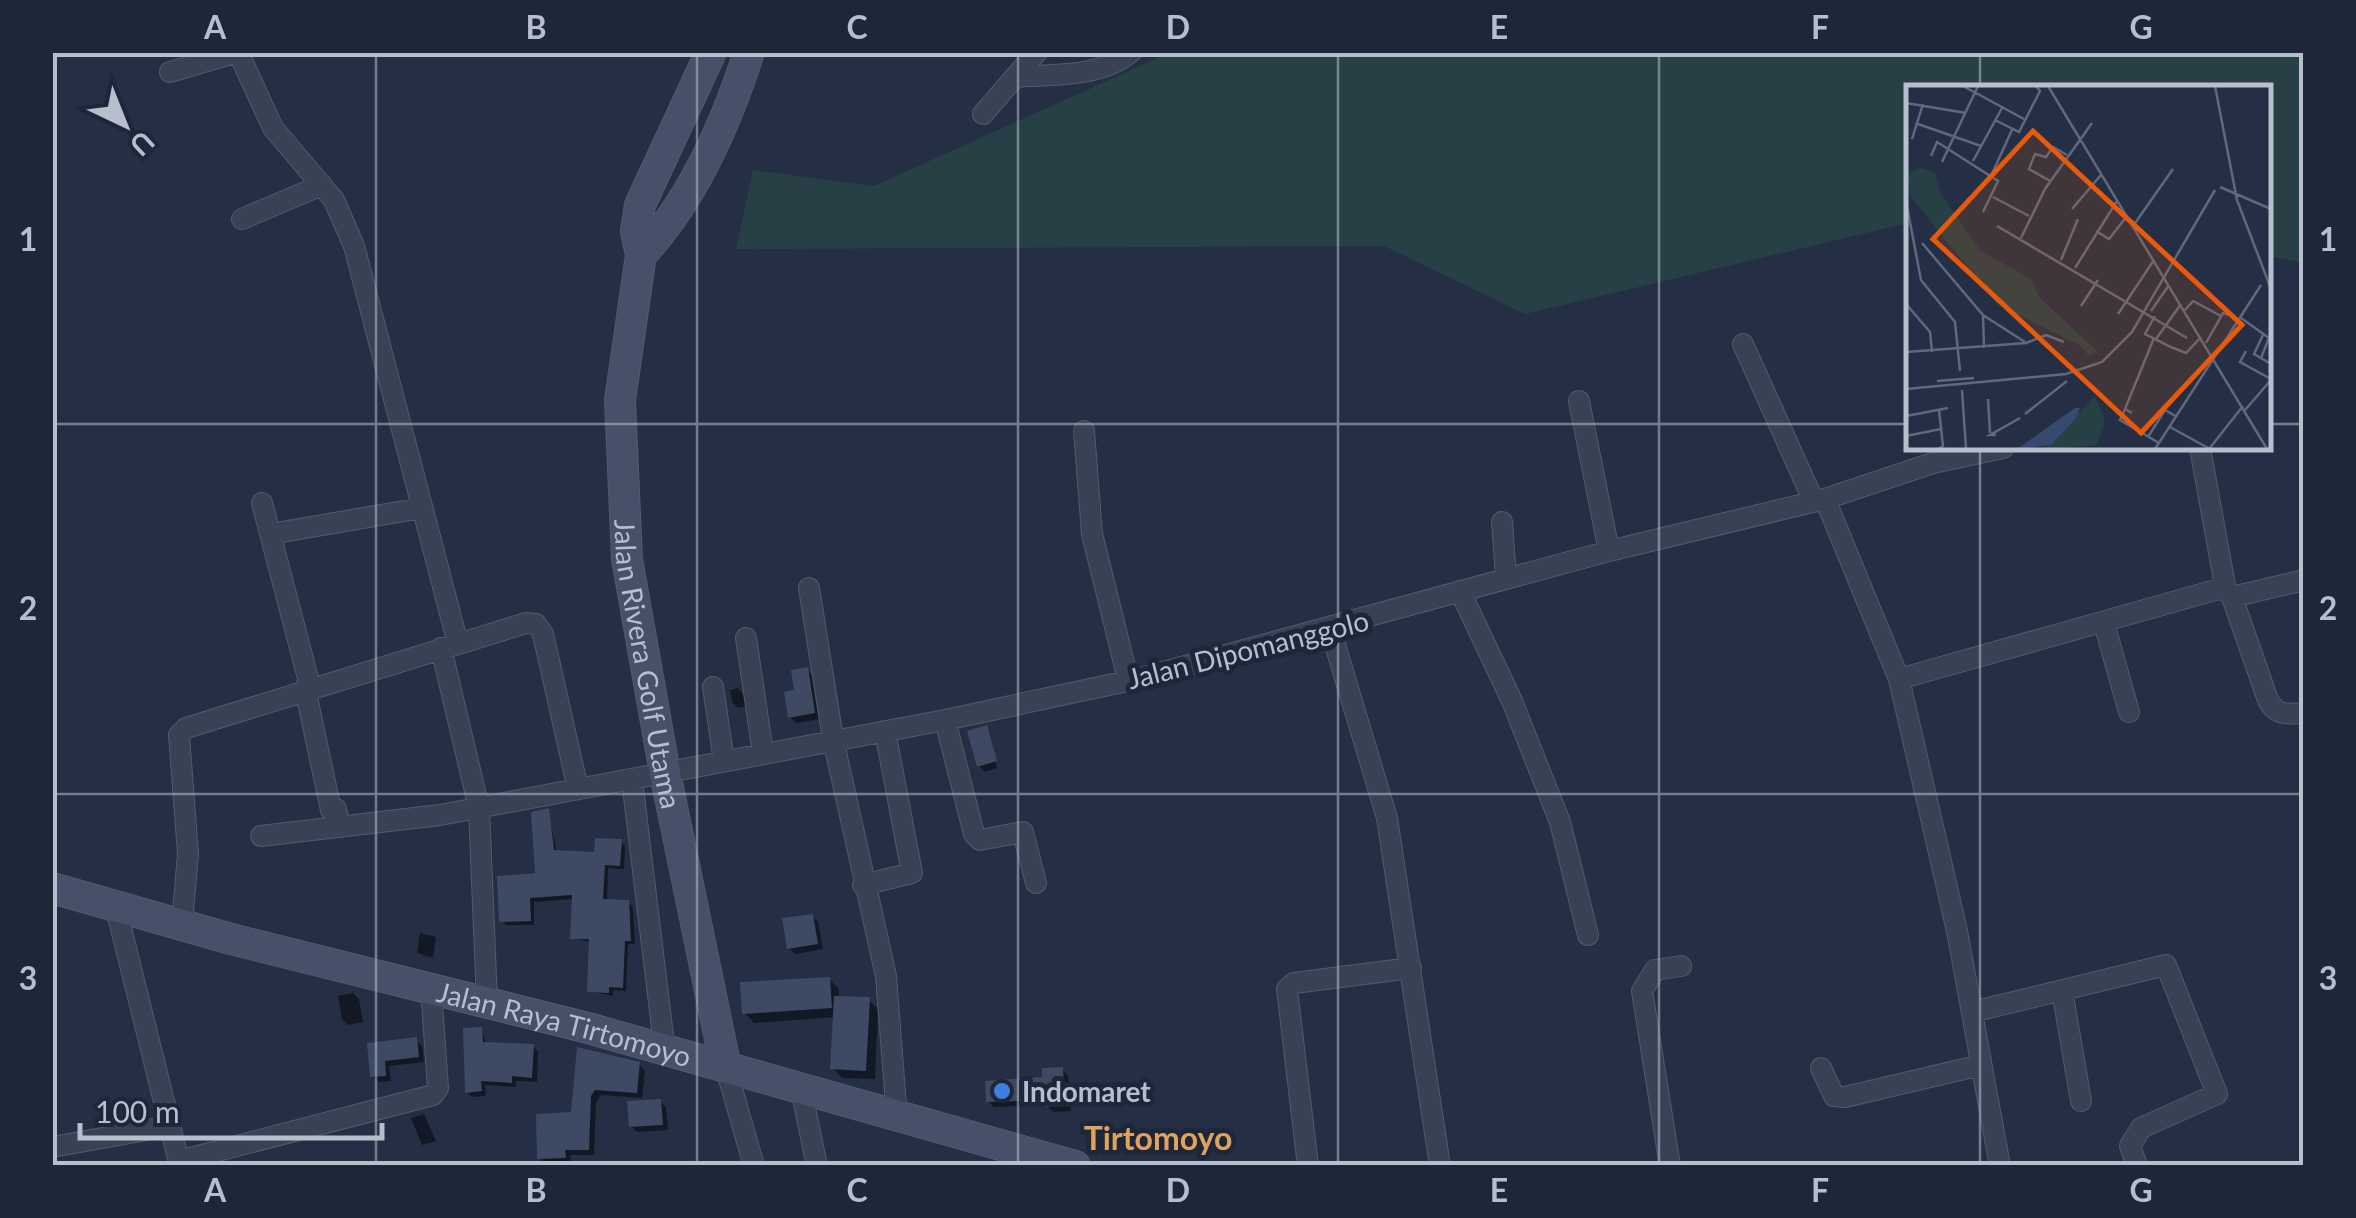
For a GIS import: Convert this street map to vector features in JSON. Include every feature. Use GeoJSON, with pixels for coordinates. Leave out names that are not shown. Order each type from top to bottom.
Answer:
{"type":"FeatureCollection","features":[{"type":"Feature","properties":{"kind":"street"},"geometry":{"type":"LineString","coordinates":[[170,72],[238,52],[274,128],[334,200],[354,246],[422,508],[479,808],[487,1001]]}},
{"type":"Feature","properties":{"kind":"street","name":"Jalan Rivera Golf Utama"},"geometry":{"type":"LineString","coordinates":[[641,258],[640,205],[711,52]]}},
{"type":"Feature","properties":{"kind":"street","name":"Jalan Rivera Golf Utama"},"geometry":{"type":"LineString","coordinates":[[724,52],[653,207],[641,258],[620,400],[620,448],[628,559],[665,773],[726,1068]]}},
{"type":"Feature","properties":{"kind":"street","name":"Jalan Rivera Golf Utama"},"geometry":{"type":"LineString","coordinates":[[641,258],[732,105],[748,52]]}},
{"type":"Feature","properties":{"kind":"street"},"geometry":{"type":"LineString","coordinates":[[983,114],[1037,52]]}},
{"type":"Feature","properties":{"kind":"street"},"geometry":{"type":"LineString","coordinates":[[1015,77],[1100,69],[1117,64],[1130,52]]}},
{"type":"Feature","properties":{"kind":"street"},"geometry":{"type":"LineString","coordinates":[[242,218],[322,185]]}},
{"type":"Feature","properties":{"kind":"street"},"geometry":{"type":"LineString","coordinates":[[1743,344],[1820,500],[1899,680],[1972,1012],[2000,1166]]}},
{"type":"Feature","properties":{"kind":"street"},"geometry":{"type":"LineString","coordinates":[[1579,401],[1609,551]]}},
{"type":"Feature","properties":{"kind":"street"},"geometry":{"type":"LineString","coordinates":[[1084,432],[1092,534],[1128,680]]}},
{"type":"Feature","properties":{"kind":"street","name":"Jalan Dipomanggolo"},"geometry":{"type":"LineString","coordinates":[[261,836],[479,808],[945,720],[1128,680],[1609,551],[1820,500],[1933,464],[1994,450]]}},
{"type":"Feature","properties":{"kind":"street"},"geometry":{"type":"LineString","coordinates":[[2200,450],[2229,594],[2272,709],[2284,715],[2304,713]]}},
{"type":"Feature","properties":{"kind":"street"},"geometry":{"type":"LineString","coordinates":[[262,503],[307,687],[331,810],[336,809],[340,827]]}},
{"type":"Feature","properties":{"kind":"street"},"geometry":{"type":"LineString","coordinates":[[270,534],[422,508]]}},
{"type":"Feature","properties":{"kind":"street"},"geometry":{"type":"LineString","coordinates":[[1502,522],[1506,578]]}},
{"type":"Feature","properties":{"kind":"street"},"geometry":{"type":"LineString","coordinates":[[1899,680],[2219,589],[2229,594],[2304,580]]}},
{"type":"Feature","properties":{"kind":"street"},"geometry":{"type":"LineString","coordinates":[[808,588],[833,739],[888,991],[897,1118]]}},
{"type":"Feature","properties":{"kind":"street"},"geometry":{"type":"LineString","coordinates":[[1460,591],[1512,701],[1560,822],[1588,934]]}},
{"type":"Feature","properties":{"kind":"street"},"geometry":{"type":"LineString","coordinates":[[182,923],[188,854],[179,735],[186,728],[307,687],[526,622],[536,624],[542,634],[578,789]]}},
{"type":"Feature","properties":{"kind":"street"},"geometry":{"type":"LineString","coordinates":[[2104,622],[2129,712]]}},
{"type":"Feature","properties":{"kind":"street"},"geometry":{"type":"LineString","coordinates":[[1330,628],[1388,818],[1440,1166]]}},
{"type":"Feature","properties":{"kind":"street"},"geometry":{"type":"LineString","coordinates":[[746,638],[763,753]]}},
{"type":"Feature","properties":{"kind":"street"},"geometry":{"type":"LineString","coordinates":[[713,687],[724,761]]}},
{"type":"Feature","properties":{"kind":"street"},"geometry":{"type":"LineString","coordinates":[[945,720],[974,834],[980,840],[1023,832],[1036,883]]}},
{"type":"Feature","properties":{"kind":"street"},"geometry":{"type":"LineString","coordinates":[[863,884],[912,873],[885,730]]}},
{"type":"Feature","properties":{"kind":"street"},"geometry":{"type":"LineString","coordinates":[[632,780],[665,1052]]}},
{"type":"Feature","properties":{"kind":"street","name":"Jalan Raya Tirtomoyo"},"geometry":{"type":"LineString","coordinates":[[52,888],[487,1001],[1075,1166]]}},
{"type":"Feature","properties":{"kind":"street"},"geometry":{"type":"LineString","coordinates":[[115,904],[179,1164],[437,1092],[431,988]]}},
{"type":"Feature","properties":{"kind":"street"},"geometry":{"type":"LineString","coordinates":[[1972,1012],[2159,964],[2170,970],[2217,1094],[2141,1128],[2130,1146],[2136,1166]]}},
{"type":"Feature","properties":{"kind":"street"},"geometry":{"type":"LineString","coordinates":[[1670,1166],[1642,992],[1655,970],[1681,966]]}},
{"type":"Feature","properties":{"kind":"street"},"geometry":{"type":"LineString","coordinates":[[1308,1166],[1288,989],[1294,983],[1411,968]]}},
{"type":"Feature","properties":{"kind":"street"},"geometry":{"type":"LineString","coordinates":[[2062,990],[2081,1101]]}},
{"type":"Feature","properties":{"kind":"street"},"geometry":{"type":"LineString","coordinates":[[1821,1068],[1828,1090],[1834,1096],[1846,1097],[1982,1065]]}},
{"type":"Feature","properties":{"kind":"street"},"geometry":{"type":"LineString","coordinates":[[726,1068],[754,1166]]}},
{"type":"Feature","properties":{"kind":"street"},"geometry":{"type":"LineString","coordinates":[[801,1089],[817,1166]]}},
{"type":"Feature","properties":{"kind":"street"},"geometry":{"type":"LineString","coordinates":[[52,1147],[169,1126]]}},
{"type":"Feature","properties":{"kind":"green space"},"geometry":{"type":"Polygon","coordinates":[[[1171,52],[2303,53],[2303,263],[2271,256],[2271,85],[1906,85],[1906,223],[1525,314],[1384,246],[736,249],[753,170],[874,186],[1171,52]]]}},
{"type":"Feature","properties":{"kind":"building"},"geometry":{"type":"Polygon","coordinates":[[[808,667],[815,713],[788,718],[784,692],[794,690],[791,670],[808,667]]]}},
{"type":"Feature","properties":{"kind":"building"},"geometry":{"type":"Polygon","coordinates":[[[987,725],[997,761],[977,767],[967,731],[987,725]]]}},
{"type":"Feature","properties":{"kind":"building"},"geometry":{"type":"Polygon","coordinates":[[[549,808],[554,850],[594,852],[595,838],[622,839],[620,866],[605,865],[603,899],[629,900],[631,941],[625,941],[623,988],[609,987],[609,993],[587,992],[589,939],[570,939],[572,895],[530,898],[531,921],[499,922],[497,876],[535,873],[531,812],[549,808]]]}},
{"type":"Feature","properties":{"kind":"building"},"geometry":{"type":"Polygon","coordinates":[[[813,914],[818,944],[787,949],[782,918],[813,914]]]}},
{"type":"Feature","properties":{"kind":"building"},"geometry":{"type":"Polygon","coordinates":[[[830,977],[832,1008],[742,1014],[740,982],[830,977]]]}},
{"type":"Feature","properties":{"kind":"building"},"geometry":{"type":"Polygon","coordinates":[[[834,996],[870,997],[866,1071],[830,1069],[834,996]]]}},
{"type":"Feature","properties":{"kind":"building"},"geometry":{"type":"Polygon","coordinates":[[[482,1027],[483,1042],[534,1044],[532,1078],[512,1076],[512,1083],[481,1081],[482,1091],[465,1093],[463,1028],[482,1027]]]}},
{"type":"Feature","properties":{"kind":"building"},"geometry":{"type":"Polygon","coordinates":[[[417,1037],[419,1057],[385,1061],[386,1076],[370,1077],[367,1043],[417,1037]]]}},
{"type":"Feature","properties":{"kind":"building"},"geometry":{"type":"Polygon","coordinates":[[[577,1047],[640,1062],[637,1093],[595,1090],[591,1096],[589,1150],[565,1150],[566,1158],[537,1159],[536,1114],[571,1112],[577,1047]]]}},
{"type":"Feature","properties":{"kind":"building"},"geometry":{"type":"Polygon","coordinates":[[[1063,1067],[1065,1106],[1044,1107],[1044,1100],[986,1102],[985,1081],[1042,1077],[1042,1068],[1063,1067]]]}},
{"type":"Feature","properties":{"kind":"building"},"geometry":{"type":"Polygon","coordinates":[[[661,1099],[663,1125],[629,1127],[627,1101],[661,1099]]]}},
{"type":"Feature","properties":{"kind":"place","name":"Indomaret"},"geometry":{"type":"Point","coordinates":[1002,1091]}},
{"type":"Feature","properties":{"kind":"district","name":"Tirtomoyo"},"geometry":{"type":"Point","coordinates":[1158,1137]}}]}
